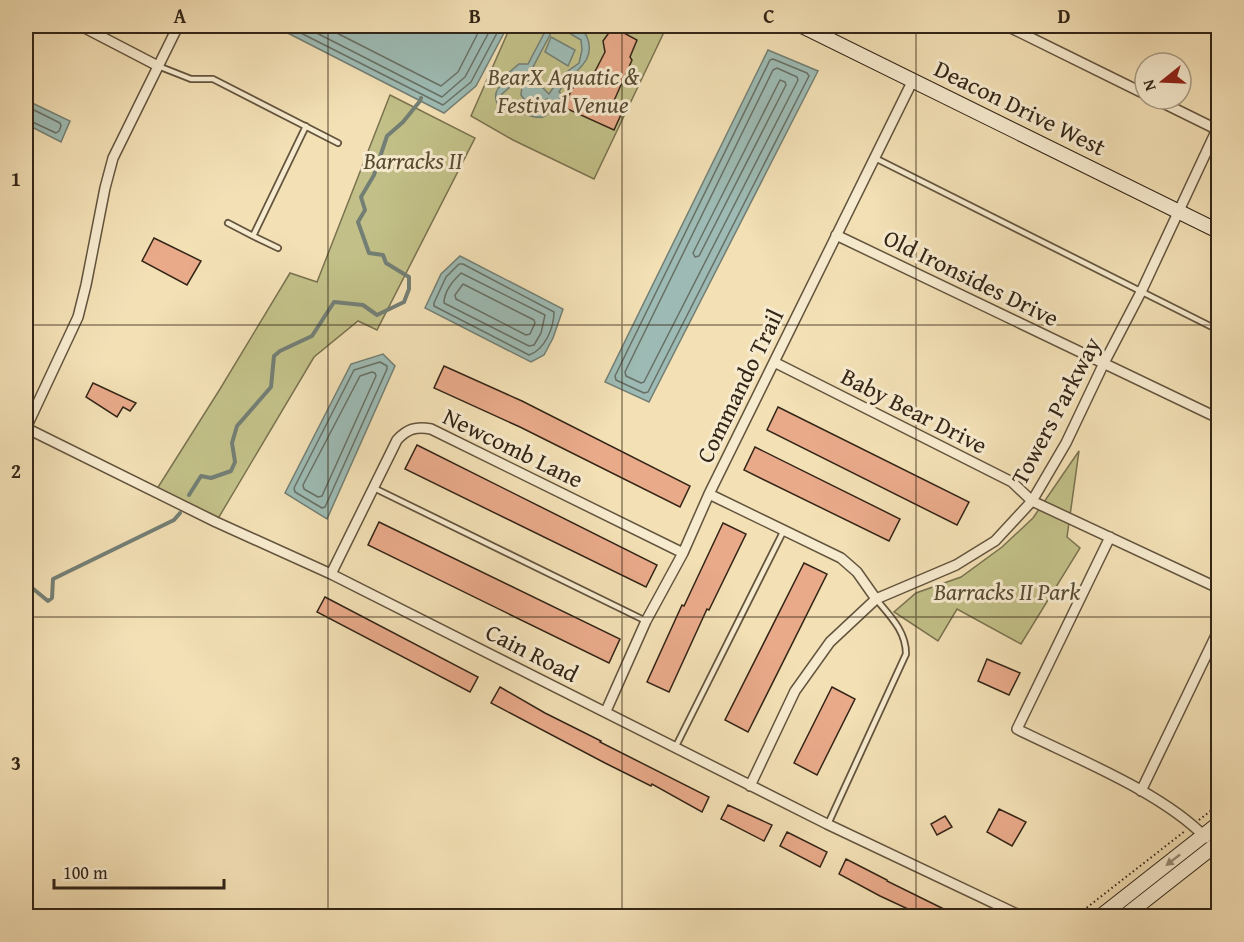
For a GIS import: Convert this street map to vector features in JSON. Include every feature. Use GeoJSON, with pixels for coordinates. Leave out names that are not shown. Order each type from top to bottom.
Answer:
{"type":"FeatureCollection","features":[{"type":"Feature","properties":{"kind":"street"},"geometry":{"type":"LineString","coordinates":[[81,26],[158,66]]}},
{"type":"Feature","properties":{"kind":"street"},"geometry":{"type":"LineString","coordinates":[[26,428],[78,317],[113,158],[178,26]]}},
{"type":"Feature","properties":{"kind":"street","name":"Deacon Drive West"},"geometry":{"type":"LineString","coordinates":[[802,26],[1218,231]]}},
{"type":"Feature","properties":{"kind":"street"},"geometry":{"type":"LineString","coordinates":[[1007,26],[1133,88]]}},
{"type":"Feature","properties":{"kind":"street","name":"Commando Trail"},"geometry":{"type":"LineString","coordinates":[[606,711],[646,621],[683,553],[709,494],[913,80]]}},
{"type":"Feature","properties":{"kind":"street"},"geometry":{"type":"LineString","coordinates":[[1180,111],[1218,129]]}},
{"type":"Feature","properties":{"kind":"street","name":"Towers Parkway"},"geometry":{"type":"LineString","coordinates":[[750,786],[795,691],[830,642],[876,599],[956,565],[995,541],[1032,501],[1066,443],[1218,129]]}},
{"type":"Feature","properties":{"kind":"street","name":"Old Ironsides Drive"},"geometry":{"type":"LineString","coordinates":[[836,235],[1218,418]]}},
{"type":"Feature","properties":{"kind":"street","name":"Baby Bear Drive"},"geometry":{"type":"LineString","coordinates":[[774,362],[1012,482],[1032,501],[1218,588]]}},
{"type":"Feature","properties":{"kind":"street","name":"Cain Road"},"geometry":{"type":"LineString","coordinates":[[26,428],[216,522],[331,574],[606,711],[827,825],[1021,916]]}},
{"type":"Feature","properties":{"kind":"street","name":"Newcomb Lane"},"geometry":{"type":"LineString","coordinates":[[331,574],[397,440],[412,428],[431,429],[683,553]]}},
{"type":"Feature","properties":{"kind":"street"},"geometry":{"type":"LineString","coordinates":[[709,494],[850,564],[876,599]]}},
{"type":"Feature","properties":{"kind":"street"},"geometry":{"type":"LineString","coordinates":[[1110,537],[1017,729],[1141,791],[1192,825],[1216,845],[1125,916]]}},
{"type":"Feature","properties":{"kind":"street"},"geometry":{"type":"LineString","coordinates":[[1141,791],[1218,631]]}},
{"type":"Feature","properties":{"kind":"street"},"geometry":{"type":"LineString","coordinates":[[1101,916],[1218,824]]}},
{"type":"Feature","properties":{"kind":"lane"},"geometry":{"type":"LineString","coordinates":[[158,66],[191,79],[213,79],[338,142]]}},
{"type":"Feature","properties":{"kind":"lane"},"geometry":{"type":"LineString","coordinates":[[253,236],[306,126]]}},
{"type":"Feature","properties":{"kind":"lane"},"geometry":{"type":"LineString","coordinates":[[874,157],[1218,330]]}},
{"type":"Feature","properties":{"kind":"lane"},"geometry":{"type":"LineString","coordinates":[[228,223],[278,248]]}},
{"type":"Feature","properties":{"kind":"lane"},"geometry":{"type":"LineString","coordinates":[[373,488],[646,621]]}},
{"type":"Feature","properties":{"kind":"lane"},"geometry":{"type":"LineString","coordinates":[[675,748],[784,530]]}},
{"type":"Feature","properties":{"kind":"lane"},"geometry":{"type":"LineString","coordinates":[[827,825],[906,654],[906,643],[902,631],[876,599]]}},
{"type":"Feature","properties":{"kind":"path"},"geometry":{"type":"LineString","coordinates":[[1076,916],[1218,805]]}},
{"type":"Feature","properties":{"kind":"green space","name":"BearX Aquatic & Festival Venue"},"geometry":{"type":"Polygon","coordinates":[[[506,26],[661,26],[666,28],[594,179],[513,140],[471,116],[508,32],[506,26]]]}},
{"type":"Feature","properties":{"kind":"green space","name":"Barracks II"},"geometry":{"type":"Polygon","coordinates":[[[390,95],[475,138],[377,330],[358,321],[314,357],[216,522],[155,492],[290,273],[317,282],[390,95]]]}},
{"type":"Feature","properties":{"kind":"green space","name":"Barracks II Park"},"geometry":{"type":"Polygon","coordinates":[[[1079,451],[1067,537],[1080,548],[1021,644],[957,609],[938,641],[894,612],[916,593],[961,577],[1002,547],[1033,518],[1079,451]]]}},
{"type":"Feature","properties":{"kind":"water"},"geometry":{"type":"Polygon","coordinates":[[[274,26],[501,26],[504,33],[476,86],[444,113],[274,26]]]}},
{"type":"Feature","properties":{"kind":"water"},"geometry":{"type":"Polygon","coordinates":[[[548,26],[579,26],[587,37],[589,54],[563,85],[559,92],[562,94],[559,101],[557,100],[548,114],[543,117],[533,117],[503,109],[499,107],[496,100],[496,92],[503,84],[501,79],[519,64],[528,64],[548,26]],[[559,27],[552,31],[533,67],[502,94],[501,98],[504,103],[538,111],[548,106],[547,99],[537,105],[527,103],[521,95],[522,86],[528,81],[536,81],[549,94],[561,76],[579,63],[582,50],[581,40],[559,27]]]}},
{"type":"Feature","properties":{"kind":"water"},"geometry":{"type":"Polygon","coordinates":[[[551,37],[575,50],[568,66],[545,52],[551,37]]]}},
{"type":"Feature","properties":{"kind":"water"},"geometry":{"type":"Polygon","coordinates":[[[768,50],[818,71],[649,402],[605,382],[768,50]]]}},
{"type":"Feature","properties":{"kind":"water"},"geometry":{"type":"Polygon","coordinates":[[[26,100],[70,121],[61,142],[26,124],[26,100]]]}},
{"type":"Feature","properties":{"kind":"water"},"geometry":{"type":"Polygon","coordinates":[[[460,256],[563,309],[553,338],[544,355],[531,362],[425,308],[441,274],[460,256]]]}},
{"type":"Feature","properties":{"kind":"water"},"geometry":{"type":"Polygon","coordinates":[[[383,354],[395,366],[327,519],[285,493],[351,364],[383,354]]]}},
{"type":"Feature","properties":{"kind":"building"},"geometry":{"type":"Polygon","coordinates":[[[613,27],[637,40],[630,57],[632,60],[613,103],[624,108],[614,130],[563,107],[577,80],[588,85],[605,52],[603,41],[613,27]]]}},
{"type":"Feature","properties":{"kind":"building"},"geometry":{"type":"Polygon","coordinates":[[[154,238],[201,261],[187,285],[142,261],[154,238]]]}},
{"type":"Feature","properties":{"kind":"building"},"geometry":{"type":"Polygon","coordinates":[[[444,366],[522,401],[690,486],[680,507],[520,427],[434,388],[444,366]]]}},
{"type":"Feature","properties":{"kind":"building"},"geometry":{"type":"Polygon","coordinates":[[[93,383],[136,403],[130,411],[123,407],[117,417],[86,397],[93,383]]]}},
{"type":"Feature","properties":{"kind":"building"},"geometry":{"type":"Polygon","coordinates":[[[778,407],[969,502],[957,525],[767,430],[778,407]]]}},
{"type":"Feature","properties":{"kind":"building"},"geometry":{"type":"Polygon","coordinates":[[[417,445],[657,565],[646,587],[405,469],[417,445]]]}},
{"type":"Feature","properties":{"kind":"building"},"geometry":{"type":"Polygon","coordinates":[[[755,447],[900,519],[889,541],[744,470],[755,447]]]}},
{"type":"Feature","properties":{"kind":"building"},"geometry":{"type":"Polygon","coordinates":[[[379,522],[620,639],[609,663],[368,545],[379,522]]]}},
{"type":"Feature","properties":{"kind":"building"},"geometry":{"type":"Polygon","coordinates":[[[723,523],[746,534],[709,610],[707,609],[669,692],[647,682],[723,523]]]}},
{"type":"Feature","properties":{"kind":"building"},"geometry":{"type":"Polygon","coordinates":[[[804,563],[827,574],[748,732],[725,720],[804,563]]]}},
{"type":"Feature","properties":{"kind":"building"},"geometry":{"type":"Polygon","coordinates":[[[325,597],[478,677],[470,692],[317,612],[325,597]]]}},
{"type":"Feature","properties":{"kind":"building"},"geometry":{"type":"Polygon","coordinates":[[[987,659],[1020,673],[1009,695],[978,681],[987,659]]]}},
{"type":"Feature","properties":{"kind":"building"},"geometry":{"type":"Polygon","coordinates":[[[500,687],[600,742],[709,797],[702,812],[652,784],[651,786],[605,763],[491,703],[500,687]]]}},
{"type":"Feature","properties":{"kind":"building"},"geometry":{"type":"Polygon","coordinates":[[[832,687],[855,699],[817,775],[794,763],[832,687]]]}},
{"type":"Feature","properties":{"kind":"building"},"geometry":{"type":"Polygon","coordinates":[[[728,805],[772,825],[764,841],[721,819],[728,805]]]}},
{"type":"Feature","properties":{"kind":"building"},"geometry":{"type":"Polygon","coordinates":[[[999,809],[1026,822],[1012,846],[987,832],[999,809]]]}},
{"type":"Feature","properties":{"kind":"building"},"geometry":{"type":"Polygon","coordinates":[[[945,816],[952,827],[937,835],[931,824],[945,816]]]}},
{"type":"Feature","properties":{"kind":"building"},"geometry":{"type":"Polygon","coordinates":[[[787,832],[827,852],[820,867],[780,846],[787,832]]]}},
{"type":"Feature","properties":{"kind":"building"},"geometry":{"type":"Polygon","coordinates":[[[846,859],[958,916],[923,916],[880,896],[839,874],[846,859]]]}},
{"type":"Feature","properties":{"kind":"waterway"},"geometry":{"type":"LineString","coordinates":[[189,495],[201,476],[211,478],[231,471],[235,462],[232,443],[237,426],[271,387],[274,356],[312,336],[334,302],[363,305],[377,315],[404,302],[409,289],[409,277],[386,263],[383,255],[369,253],[358,222],[365,210],[361,197],[374,175],[387,136],[403,122],[421,98]]}},
{"type":"Feature","properties":{"kind":"waterway"},"geometry":{"type":"LineString","coordinates":[[26,583],[48,601],[52,598],[53,579],[174,520],[180,513]]}}]}
